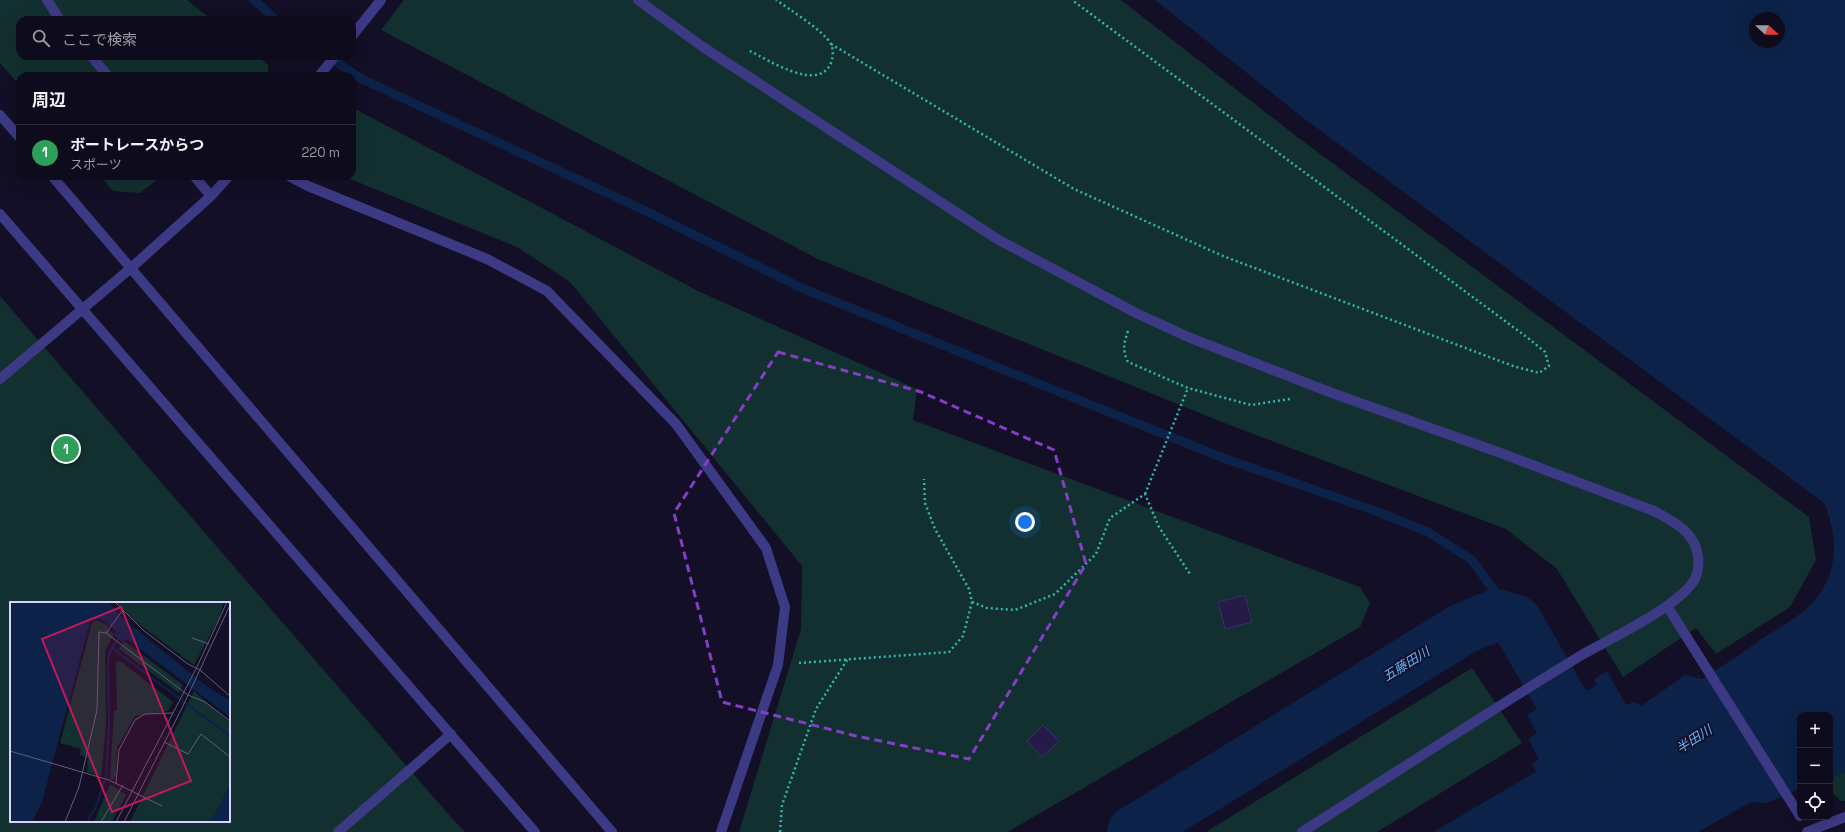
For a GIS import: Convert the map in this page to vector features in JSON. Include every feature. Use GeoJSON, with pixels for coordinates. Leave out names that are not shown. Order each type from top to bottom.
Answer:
{"type":"FeatureCollection","features":[{"type":"Feature","properties":{"kind":"street"},"geometry":{"type":"LineString","coordinates":[[47,0],[57,16]]}},
{"type":"Feature","properties":{"kind":"street"},"geometry":{"type":"LineString","coordinates":[[356,31],[381,0]]}},
{"type":"Feature","properties":{"kind":"street"},"geometry":{"type":"LineString","coordinates":[[638,0],[703,47],[997,239],[1136,313],[1188,337],[1332,393],[1654,511],[1677,523],[1690,535],[1697,548],[1699,563],[1695,579],[1684,592],[1667,606],[1580,656],[1302,832]]}},
{"type":"Feature","properties":{"kind":"street"},"geometry":{"type":"LineString","coordinates":[[94,60],[105,72]]}},
{"type":"Feature","properties":{"kind":"street"},"geometry":{"type":"LineString","coordinates":[[322,72],[332,60]]}},
{"type":"Feature","properties":{"kind":"street"},"geometry":{"type":"LineString","coordinates":[[0,115],[16,133]]}},
{"type":"Feature","properties":{"kind":"street"},"geometry":{"type":"LineString","coordinates":[[55,180],[612,832]]}},
{"type":"Feature","properties":{"kind":"street"},"geometry":{"type":"LineString","coordinates":[[197,180],[210,196]]}},
{"type":"Feature","properties":{"kind":"street"},"geometry":{"type":"LineString","coordinates":[[0,380],[84,310],[210,196],[224,180]]}},
{"type":"Feature","properties":{"kind":"street"},"geometry":{"type":"LineString","coordinates":[[296,180],[487,259],[547,291],[676,424],[766,548],[785,607],[778,665],[721,832]]}},
{"type":"Feature","properties":{"kind":"street"},"geometry":{"type":"LineString","coordinates":[[0,214],[535,832]]}},
{"type":"Feature","properties":{"kind":"street"},"geometry":{"type":"LineString","coordinates":[[1667,606],[1797,811]]}},
{"type":"Feature","properties":{"kind":"street"},"geometry":{"type":"LineString","coordinates":[[338,832],[451,734]]}},
{"type":"Feature","properties":{"kind":"street"},"geometry":{"type":"LineString","coordinates":[[1802,820],[1808,831],[1845,817]]}},
{"type":"Feature","properties":{"kind":"path"},"geometry":{"type":"LineString","coordinates":[[776,0],[822,33],[831,44],[1074,189],[1223,256],[1513,366],[1539,373],[1549,366],[1545,352],[1528,338],[1072,0]]}},
{"type":"Feature","properties":{"kind":"path"},"geometry":{"type":"LineString","coordinates":[[744,49],[798,74],[812,76],[822,72],[830,65],[833,53],[831,44]]}},
{"type":"Feature","properties":{"kind":"path"},"geometry":{"type":"LineString","coordinates":[[1136,313],[1125,341],[1124,353],[1128,362],[1188,388],[1251,405],[1295,399]]}},
{"type":"Feature","properties":{"kind":"path"},"geometry":{"type":"LineString","coordinates":[[972,602],[987,608],[1015,610],[1055,594],[1096,554],[1110,518],[1145,494],[1188,388]]}},
{"type":"Feature","properties":{"kind":"path"},"geometry":{"type":"LineString","coordinates":[[778,665],[949,652],[963,636],[972,602],[969,589],[935,529],[925,503],[924,479]]}},
{"type":"Feature","properties":{"kind":"path"},"geometry":{"type":"LineString","coordinates":[[1145,494],[1159,528],[1190,574]]}},
{"type":"Feature","properties":{"kind":"path"},"geometry":{"type":"LineString","coordinates":[[780,832],[782,805],[816,709],[847,660]]}},
{"type":"Feature","properties":{"kind":"highlighted area"},"geometry":{"type":"Polygon","coordinates":[[[778,352],[921,392],[1054,450],[1086,564],[969,759],[856,736],[722,702],[674,513],[778,352]]]}},
{"type":"Feature","properties":{"kind":"green space"},"geometry":{"type":"Polygon","coordinates":[[[0,0],[187,0],[207,16],[16,16],[16,60],[262,60],[268,65],[268,72],[16,72],[16,81],[0,63],[0,0]]]}},
{"type":"Feature","properties":{"kind":"green space"},"geometry":{"type":"Polygon","coordinates":[[[404,0],[1121,0],[1300,139],[1809,517],[1816,560],[1790,607],[1716,654],[1696,628],[1623,677],[1557,569],[1506,529],[1232,426],[818,259],[381,30],[404,0]]]}},
{"type":"Feature","properties":{"kind":"green space"},"geometry":{"type":"Polygon","coordinates":[[[356,110],[700,292],[917,389],[913,420],[1360,587],[1370,603],[1360,627],[1008,832],[739,832],[801,629],[802,566],[570,282],[517,247],[353,180],[356,180],[356,110]]]}},
{"type":"Feature","properties":{"kind":"green space"},"geometry":{"type":"Polygon","coordinates":[[[103,180],[157,180],[140,193],[113,191],[103,180]]]}},
{"type":"Feature","properties":{"kind":"green space"},"geometry":{"type":"Polygon","coordinates":[[[0,296],[449,815],[465,832],[0,832],[0,296]]]}},
{"type":"Feature","properties":{"kind":"green space"},"geometry":{"type":"Polygon","coordinates":[[[1472,668],[1522,743],[1377,832],[1206,832],[1472,668]]]}},
{"type":"Feature","properties":{"kind":"green space"},"geometry":{"type":"Polygon","coordinates":[[[1845,772],[1845,801],[1841,801],[1833,794],[1833,776],[1845,772]]]}},
{"type":"Feature","properties":{"kind":"water","name":"半田川"},"geometry":{"type":"Polygon","coordinates":[[[1155,0],[1845,0],[1845,772],[1833,776],[1833,712],[1797,712],[1797,790],[1766,803],[1751,802],[1698,832],[1433,832],[1536,772],[1532,764],[1539,759],[1528,739],[1537,733],[1527,715],[1578,685],[1583,693],[1597,685],[1594,679],[1607,671],[1626,705],[1635,702],[1641,706],[1685,675],[1702,679],[1785,624],[1810,605],[1823,589],[1832,565],[1834,553],[1832,528],[1824,503],[1306,120],[1155,0]]]}},
{"type":"Feature","properties":{"kind":"building"},"geometry":{"type":"Polygon","coordinates":[[[1245,595],[1252,622],[1225,629],[1218,602],[1245,595]]]}},
{"type":"Feature","properties":{"kind":"building"},"geometry":{"type":"Polygon","coordinates":[[[1043,725],[1059,741],[1042,757],[1027,741],[1043,725]]]}},
{"type":"Feature","properties":{"kind":"waterway"},"geometry":{"type":"LineString","coordinates":[[254,0],[272,16]]}},
{"type":"Feature","properties":{"kind":"waterway"},"geometry":{"type":"LineString","coordinates":[[333,60],[351,72]]}},
{"type":"Feature","properties":{"kind":"waterway"},"geometry":{"type":"LineString","coordinates":[[356,75],[650,213],[806,290],[1226,459],[1381,513],[1428,532],[1472,560],[1516,621]]}},
{"type":"Feature","properties":{"kind":"waterway","name":"五藤田川"},"geometry":{"type":"LineString","coordinates":[[1133,832],[1464,628],[1496,615],[1516,621],[1595,758]]}},
{"type":"Feature","properties":{"kind":"place","name":"ボートレースからつ"},"geometry":{"type":"Point","coordinates":[66,449]}}]}
